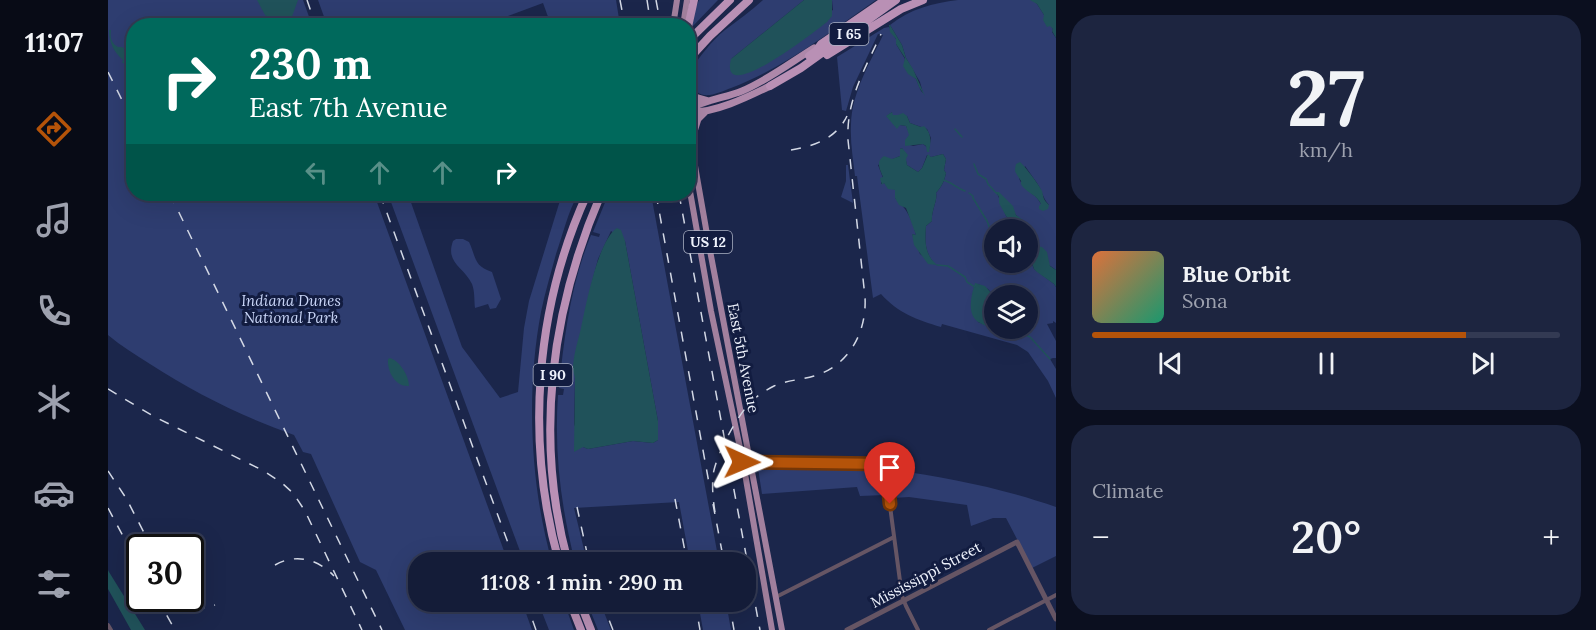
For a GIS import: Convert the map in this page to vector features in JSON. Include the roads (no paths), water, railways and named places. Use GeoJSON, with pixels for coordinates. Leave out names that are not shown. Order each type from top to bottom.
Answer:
{"type":"FeatureCollection","features":[{"type":"Feature","properties":{"kind":"highway"},"geometry":{"type":"LineString","coordinates":[[690,18],[694,0]]}},
{"type":"Feature","properties":{"kind":"highway"},"geometry":{"type":"LineString","coordinates":[[696,32],[729,0]]}},
{"type":"Feature","properties":{"kind":"highway"},"geometry":{"type":"LineString","coordinates":[[696,51],[749,0]]}},
{"type":"Feature","properties":{"kind":"highway","name":"I 65"},"geometry":{"type":"LineString","coordinates":[[696,105],[753,86],[782,70],[885,0]]}},
{"type":"Feature","properties":{"kind":"highway","name":"I 65"},"geometry":{"type":"LineString","coordinates":[[696,112],[742,99],[770,86],[801,68],[896,0]]}},
{"type":"Feature","properties":{"kind":"highway"},"geometry":{"type":"LineString","coordinates":[[801,68],[922,0]]}},
{"type":"Feature","properties":{"kind":"highway"},"geometry":{"type":"LineString","coordinates":[[770,86],[770,81],[816,51],[821,44]]}},
{"type":"Feature","properties":{"kind":"highway"},"geometry":{"type":"LineString","coordinates":[[696,97],[712,101]]}},
{"type":"Feature","properties":{"kind":"highway"},"geometry":{"type":"LineString","coordinates":[[696,125],[698,119],[708,109]]}},
{"type":"Feature","properties":{"kind":"highway","name":"I 90"},"geometry":{"type":"LineString","coordinates":[[556,552],[541,466],[539,427],[543,358],[558,274],[574,223],[584,201]]}},
{"type":"Feature","properties":{"kind":"highway","name":"I 90"},"geometry":{"type":"LineString","coordinates":[[566,552],[555,500],[552,463],[552,389],[563,304],[578,250],[598,201]]}},
{"type":"Feature","properties":{"kind":"highway"},"geometry":{"type":"LineString","coordinates":[[574,612],[581,630]]}},
{"type":"Feature","properties":{"kind":"highway"},"geometry":{"type":"LineString","coordinates":[[584,612],[591,630]]}},
{"type":"Feature","properties":{"kind":"main road"},"geometry":{"type":"LineString","coordinates":[[674,18],[677,0]]}},
{"type":"Feature","properties":{"kind":"main road"},"geometry":{"type":"LineString","coordinates":[[684,18],[687,0]]}},
{"type":"Feature","properties":{"kind":"main road","name":"East 5th Avenue"},"geometry":{"type":"LineString","coordinates":[[696,169],[782,630]]}},
{"type":"Feature","properties":{"kind":"main road","name":"East 5th Avenue"},"geometry":{"type":"LineString","coordinates":[[692,201],[772,630]]}},
{"type":"Feature","properties":{"kind":"street"},"geometry":{"type":"LineString","coordinates":[[742,462],[886,464],[903,601],[918,630]]}},
{"type":"Feature","properties":{"kind":"street"},"geometry":{"type":"LineString","coordinates":[[776,597],[894,537]]}},
{"type":"Feature","properties":{"kind":"street","name":"Mississippi Street"},"geometry":{"type":"LineString","coordinates":[[847,630],[1017,542],[1047,600]]}},
{"type":"Feature","properties":{"kind":"street"},"geometry":{"type":"LineString","coordinates":[[989,630],[1056,595]]}},
{"type":"Feature","properties":{"kind":"street"},"geometry":{"type":"LineString","coordinates":[[1047,600],[1056,619]]}},
{"type":"Feature","properties":{"kind":"street"},"geometry":{"type":"LineString","coordinates":[[108,625],[111,630]]}},
{"type":"Feature","properties":{"kind":"waterway"},"geometry":{"type":"LineString","coordinates":[[955,129],[962,137]]}},
{"type":"Feature","properties":{"kind":"waterway"},"geometry":{"type":"LineString","coordinates":[[974,164],[978,174],[986,179],[997,194]]}},
{"type":"Feature","properties":{"kind":"waterway"},"geometry":{"type":"LineString","coordinates":[[943,180],[965,191]]}},
{"type":"Feature","properties":{"kind":"waterway"},"geometry":{"type":"LineString","coordinates":[[969,193],[986,219]]}},
{"type":"Feature","properties":{"kind":"waterway"},"geometry":{"type":"LineString","coordinates":[[937,265],[948,266],[975,287]]}},
{"type":"Feature","properties":{"kind":"waterway"},"geometry":{"type":"LineString","coordinates":[[1032,339],[1050,359]]}},
{"type":"Feature","properties":{"kind":"railway"},"geometry":{"type":"LineString","coordinates":[[307,0],[313,18]]}},
{"type":"Feature","properties":{"kind":"railway"},"geometry":{"type":"LineString","coordinates":[[620,0],[623,18]]}},
{"type":"Feature","properties":{"kind":"railway"},"geometry":{"type":"LineString","coordinates":[[647,0],[650,18]]}},
{"type":"Feature","properties":{"kind":"railway"},"geometry":{"type":"LineString","coordinates":[[656,0],[659,16]]}},
{"type":"Feature","properties":{"kind":"railway"},"geometry":{"type":"LineString","coordinates":[[715,512],[713,498],[715,467],[737,419],[748,405],[760,394],[774,386],[826,371],[846,356],[859,335],[863,323],[865,297],[848,125],[853,98],[881,34]]}},
{"type":"Feature","properties":{"kind":"railway"},"geometry":{"type":"LineString","coordinates":[[108,72],[126,108]]}},
{"type":"Feature","properties":{"kind":"railway"},"geometry":{"type":"LineString","coordinates":[[791,150],[808,146],[831,136],[847,116]]}},
{"type":"Feature","properties":{"kind":"railway"},"geometry":{"type":"LineString","coordinates":[[173,201],[382,630]]}},
{"type":"Feature","properties":{"kind":"railway"},"geometry":{"type":"LineString","coordinates":[[383,201],[511,552]]}},
{"type":"Feature","properties":{"kind":"railway"},"geometry":{"type":"LineString","coordinates":[[657,201],[709,483]]}},
{"type":"Feature","properties":{"kind":"railway"},"geometry":{"type":"LineString","coordinates":[[680,201],[760,630]]}},
{"type":"Feature","properties":{"kind":"railway"},"geometry":{"type":"LineString","coordinates":[[108,389],[153,416],[264,471],[293,493],[305,511],[362,630]]}},
{"type":"Feature","properties":{"kind":"railway"},"geometry":{"type":"LineString","coordinates":[[108,471],[126,498],[145,534]]}},
{"type":"Feature","properties":{"kind":"railway"},"geometry":{"type":"LineString","coordinates":[[675,499],[685,552]]}},
{"type":"Feature","properties":{"kind":"railway"},"geometry":{"type":"LineString","coordinates":[[713,504],[722,552]]}},
{"type":"Feature","properties":{"kind":"railway"},"geometry":{"type":"LineString","coordinates":[[577,507],[587,552]]}},
{"type":"Feature","properties":{"kind":"railway"},"geometry":{"type":"LineString","coordinates":[[108,508],[126,542]]}},
{"type":"Feature","properties":{"kind":"railway"},"geometry":{"type":"LineString","coordinates":[[275,565],[291,559],[306,560],[321,565],[334,576]]}},
{"type":"Feature","properties":{"kind":"railway"},"geometry":{"type":"LineString","coordinates":[[204,607],[215,605]]}},
{"type":"Feature","properties":{"kind":"railway"},"geometry":{"type":"LineString","coordinates":[[165,612],[175,630]]}},
{"type":"Feature","properties":{"kind":"railway"},"geometry":{"type":"LineString","coordinates":[[530,612],[536,630]]}},
{"type":"Feature","properties":{"kind":"railway"},"geometry":{"type":"LineString","coordinates":[[606,612],[613,630]]}},
{"type":"Feature","properties":{"kind":"railway"},"geometry":{"type":"LineString","coordinates":[[697,612],[700,630]]}},
{"type":"Feature","properties":{"kind":"railway"},"geometry":{"type":"LineString","coordinates":[[731,612],[734,630]]}},
{"type":"Feature","properties":{"kind":"park label","name":"Indiana Dunes National Park"},"geometry":{"type":"Point","coordinates":[291,310]}}]}
